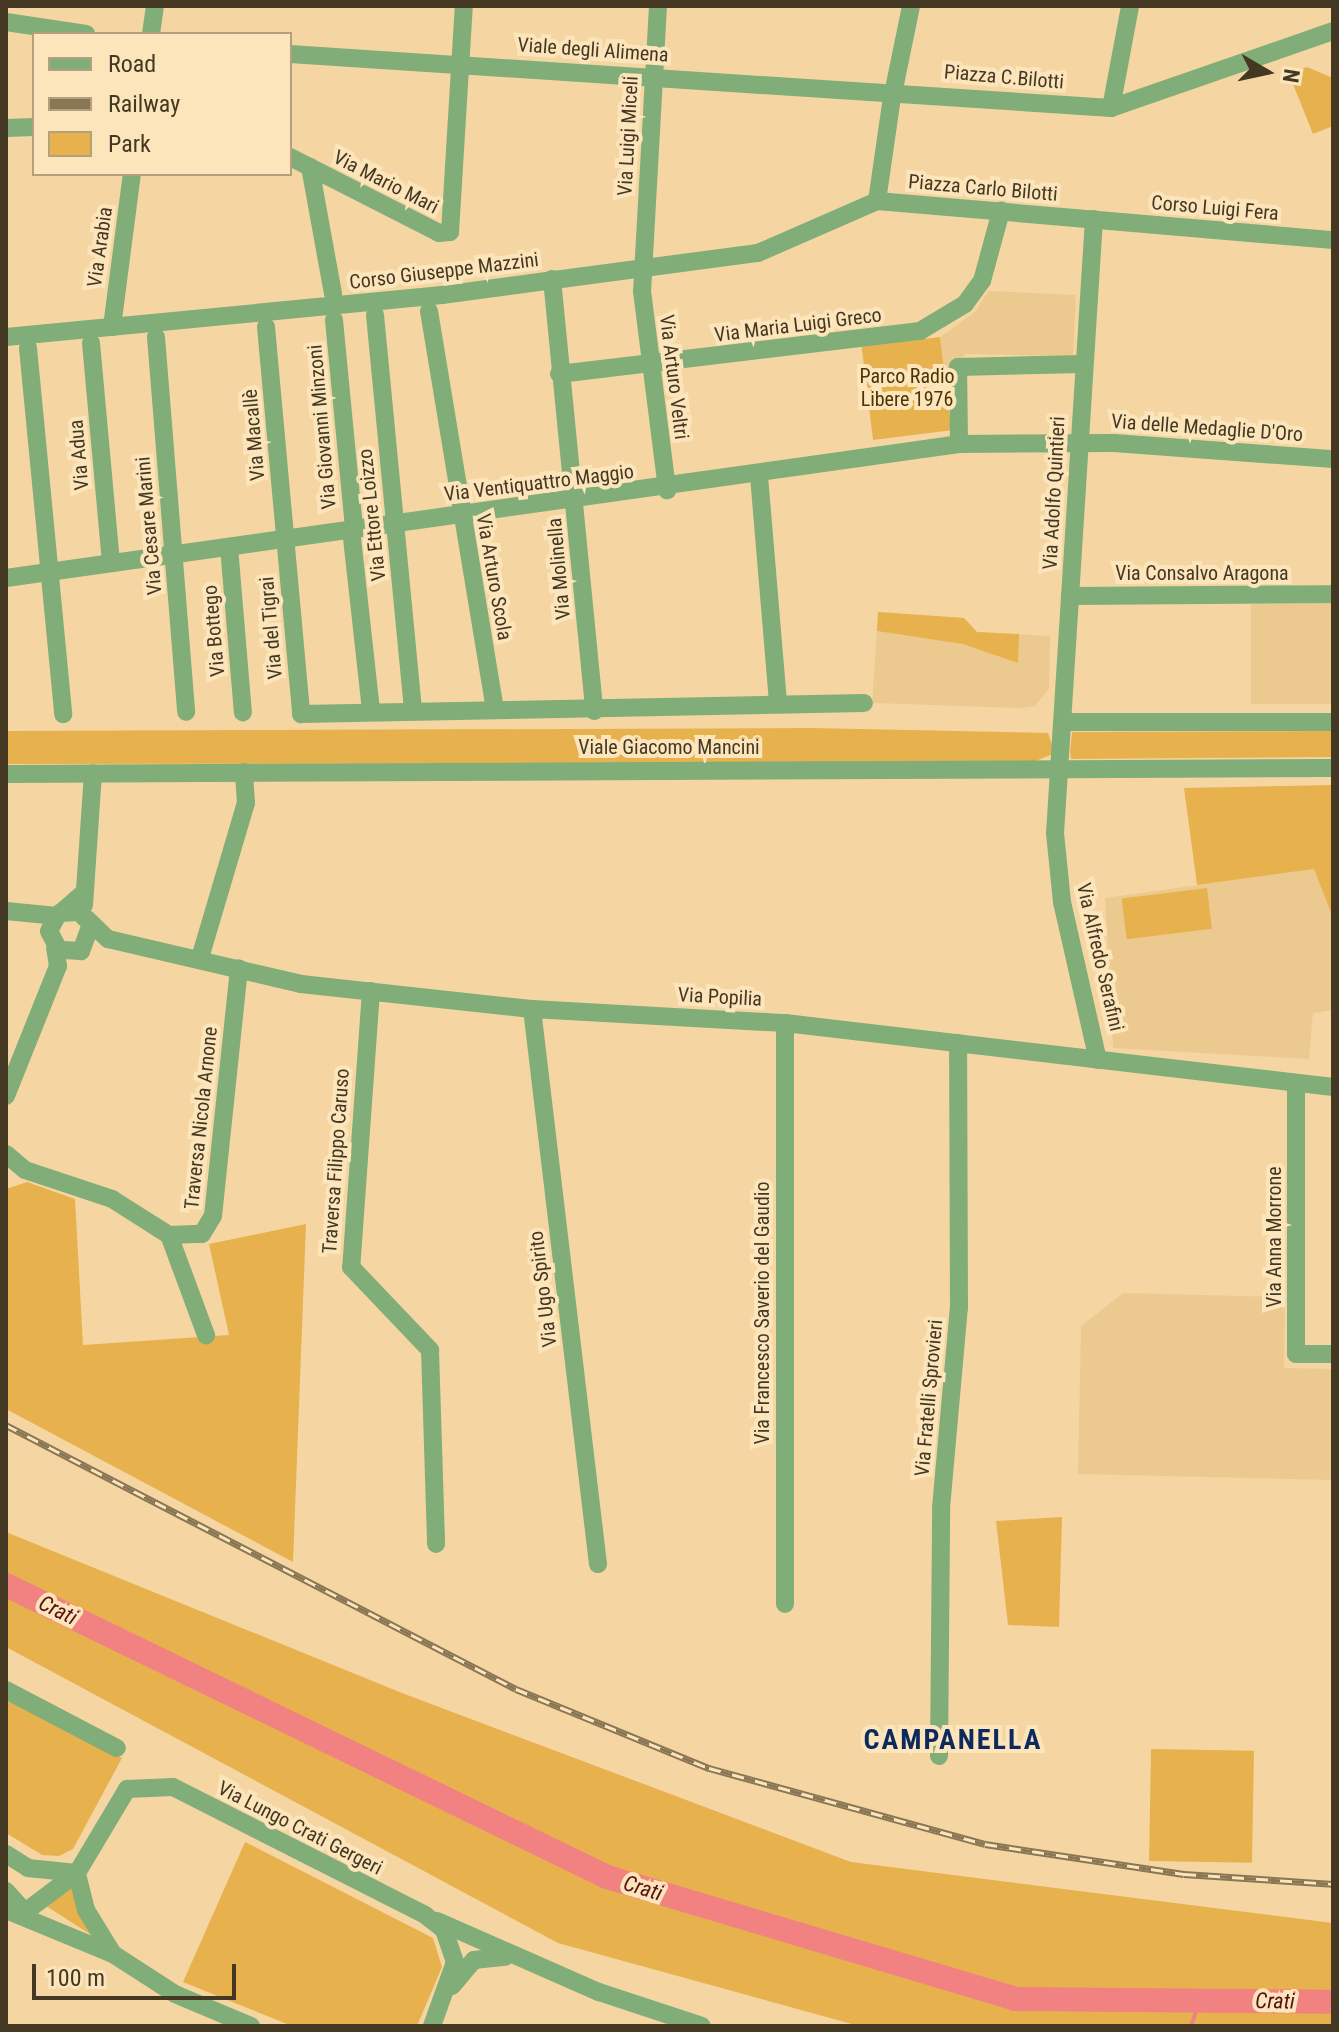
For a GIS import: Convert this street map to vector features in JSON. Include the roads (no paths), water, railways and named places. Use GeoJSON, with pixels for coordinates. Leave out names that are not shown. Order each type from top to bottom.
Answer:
{"type":"FeatureCollection","features":[{"type":"Feature","properties":{"kind":"street"},"geometry":{"type":"LineString","coordinates":[[151,32],[155,6]]}},
{"type":"Feature","properties":{"kind":"street"},"geometry":{"type":"LineString","coordinates":[[461,64],[464,6]]}},
{"type":"Feature","properties":{"kind":"street","name":"Via Luigi Miceli"},"geometry":{"type":"LineString","coordinates":[[642,269],[658,6]]}},
{"type":"Feature","properties":{"kind":"street","name":"Piazza Carlo Bilotti"},"geometry":{"type":"LineString","coordinates":[[911,6],[893,93],[877,201],[1094,219]]}},
{"type":"Feature","properties":{"kind":"street"},"geometry":{"type":"LineString","coordinates":[[1130,6],[1111,108],[1333,31]]}},
{"type":"Feature","properties":{"kind":"street"},"geometry":{"type":"LineString","coordinates":[[6,22],[73,32]]}},
{"type":"Feature","properties":{"kind":"street","name":"Viale degli Alimena"},"geometry":{"type":"LineString","coordinates":[[292,54],[893,93]]}},
{"type":"Feature","properties":{"kind":"street","name":"Via Mario Mari"},"geometry":{"type":"LineString","coordinates":[[292,158],[439,233],[450,232],[455,218],[461,64]]}},
{"type":"Feature","properties":{"kind":"street","name":"Piazza C.Bilotti"},"geometry":{"type":"LineString","coordinates":[[893,93],[1111,108]]}},
{"type":"Feature","properties":{"kind":"street"},"geometry":{"type":"LineString","coordinates":[[6,128],[32,127]]}},
{"type":"Feature","properties":{"kind":"street"},"geometry":{"type":"LineString","coordinates":[[310,167],[333,294]]}},
{"type":"Feature","properties":{"kind":"street","name":"Via Arabia"},"geometry":{"type":"LineString","coordinates":[[112,327],[132,176]]}},
{"type":"Feature","properties":{"kind":"street","name":"Corso Giuseppe Mazzini"},"geometry":{"type":"LineString","coordinates":[[6,337],[642,269],[758,253],[877,201]]}},
{"type":"Feature","properties":{"kind":"street","name":"Via Maria Luigi Greco"},"geometry":{"type":"LineString","coordinates":[[559,374],[920,331],[965,304],[998,243],[1001,211]]}},
{"type":"Feature","properties":{"kind":"street","name":"Corso Luigi Fera"},"geometry":{"type":"LineString","coordinates":[[1094,219],[1333,240]]}},
{"type":"Feature","properties":{"kind":"street","name":"Via Adolfo Quintieri"},"geometry":{"type":"LineString","coordinates":[[1062,769],[1078,441],[1094,219]]}},
{"type":"Feature","properties":{"kind":"street","name":"Via Arturo Veltri"},"geometry":{"type":"LineString","coordinates":[[642,269],[649,365],[667,490]]}},
{"type":"Feature","properties":{"kind":"street","name":"Via Molinella"},"geometry":{"type":"LineString","coordinates":[[552,279],[594,711]]}},
{"type":"Feature","properties":{"kind":"street","name":"Via Arturo Scola"},"geometry":{"type":"LineString","coordinates":[[429,311],[495,708]]}},
{"type":"Feature","properties":{"kind":"street","name":"Via Ettore Loizzo"},"geometry":{"type":"LineString","coordinates":[[375,315],[413,710]]}},
{"type":"Feature","properties":{"kind":"street","name":"Via Giovanni Minzoni"},"geometry":{"type":"LineString","coordinates":[[334,320],[371,711]]}},
{"type":"Feature","properties":{"kind":"street","name":"Via Macallè"},"geometry":{"type":"LineString","coordinates":[[266,327],[285,538]]}},
{"type":"Feature","properties":{"kind":"street","name":"Via Cesare Marini"},"geometry":{"type":"LineString","coordinates":[[156,337],[186,712]]}},
{"type":"Feature","properties":{"kind":"street","name":"Via Adua"},"geometry":{"type":"LineString","coordinates":[[91,343],[111,563]]}},
{"type":"Feature","properties":{"kind":"street"},"geometry":{"type":"LineString","coordinates":[[28,348],[63,714]]}},
{"type":"Feature","properties":{"kind":"street"},"geometry":{"type":"LineString","coordinates":[[959,444],[958,367],[1083,364]]}},
{"type":"Feature","properties":{"kind":"street","name":"Via Ventiquattro Maggio"},"geometry":{"type":"LineString","coordinates":[[6,578],[461,514],[667,490],[959,444],[1078,441]]}},
{"type":"Feature","properties":{"kind":"street","name":"Via delle Medaglie D'Oro"},"geometry":{"type":"LineString","coordinates":[[1078,441],[1333,459]]}},
{"type":"Feature","properties":{"kind":"street"},"geometry":{"type":"LineString","coordinates":[[759,476],[778,704]]}},
{"type":"Feature","properties":{"kind":"street","name":"Via del Tigrai"},"geometry":{"type":"LineString","coordinates":[[285,538],[301,714]]}},
{"type":"Feature","properties":{"kind":"street","name":"Via Bottego"},"geometry":{"type":"LineString","coordinates":[[229,547],[243,712]]}},
{"type":"Feature","properties":{"kind":"street","name":"Via Consalvo Aragona"},"geometry":{"type":"LineString","coordinates":[[1070,596],[1333,594]]}},
{"type":"Feature","properties":{"kind":"street","name":"Viale Giacomo Mancini"},"geometry":{"type":"LineString","coordinates":[[301,714],[495,708],[594,711],[864,703]]}},
{"type":"Feature","properties":{"kind":"street"},"geometry":{"type":"LineString","coordinates":[[1064,722],[1333,722]]}},
{"type":"Feature","properties":{"kind":"street","name":"Viale Giacomo Mancini"},"geometry":{"type":"LineString","coordinates":[[6,774],[1333,768]]}},
{"type":"Feature","properties":{"kind":"street","name":"Via Alfredo Serafini"},"geometry":{"type":"LineString","coordinates":[[1062,769],[1055,833],[1062,902],[1098,1060]]}},
{"type":"Feature","properties":{"kind":"street"},"geometry":{"type":"LineString","coordinates":[[200,958],[246,803],[244,772]]}},
{"type":"Feature","properties":{"kind":"street"},"geometry":{"type":"LineString","coordinates":[[79,952],[92,936],[83,893],[94,837],[93,773]]}},
{"type":"Feature","properties":{"kind":"street"},"geometry":{"type":"LineString","coordinates":[[52,942],[58,915],[83,893]]}},
{"type":"Feature","properties":{"kind":"street"},"geometry":{"type":"LineString","coordinates":[[6,911],[32,918],[58,915],[86,917],[108,939],[58,966],[6,1096]]}},
{"type":"Feature","properties":{"kind":"street"},"geometry":{"type":"LineString","coordinates":[[32,918],[52,942],[58,966]]}},
{"type":"Feature","properties":{"kind":"street","name":"Via Popilia"},"geometry":{"type":"LineString","coordinates":[[108,939],[239,968],[371,991],[532,1009],[785,1023],[1333,1087]]}},
{"type":"Feature","properties":{"kind":"street"},"geometry":{"type":"LineString","coordinates":[[52,942],[79,952]]}},
{"type":"Feature","properties":{"kind":"street","name":"Traversa Nicola Arnone"},"geometry":{"type":"LineString","coordinates":[[169,1235],[202,1234],[213,1216],[239,968]]}},
{"type":"Feature","properties":{"kind":"street","name":"Traversa Filippo Caruso"},"geometry":{"type":"LineString","coordinates":[[371,991],[351,1267],[430,1350],[436,1544]]}},
{"type":"Feature","properties":{"kind":"street","name":"Via Ugo Spirito"},"geometry":{"type":"LineString","coordinates":[[532,1009],[598,1564]]}},
{"type":"Feature","properties":{"kind":"street","name":"Via Francesco Saverio del Gaudio"},"geometry":{"type":"LineString","coordinates":[[785,1023],[785,1604]]}},
{"type":"Feature","properties":{"kind":"street","name":"Via Fratelli Sprovieri"},"geometry":{"type":"LineString","coordinates":[[939,1756],[941,1508],[959,1308],[958,1043]]}},
{"type":"Feature","properties":{"kind":"street","name":"Via Anna Morrone"},"geometry":{"type":"LineString","coordinates":[[1296,1083],[1296,1354],[1333,1354]]}},
{"type":"Feature","properties":{"kind":"street"},"geometry":{"type":"LineString","coordinates":[[6,1158],[15,1172],[112,1199],[169,1235],[206,1335]]}},
{"type":"Feature","properties":{"kind":"street"},"geometry":{"type":"LineString","coordinates":[[6,1690],[117,1748]]}},
{"type":"Feature","properties":{"kind":"street","name":"Via Lungo Crati Gergeri"},"geometry":{"type":"LineString","coordinates":[[16,1911],[77,1873],[114,1804],[127,1789],[156,1783],[425,1915],[452,1944],[448,1991],[432,2026]]}},
{"type":"Feature","properties":{"kind":"street"},"geometry":{"type":"LineString","coordinates":[[6,1854],[28,1868],[77,1873],[86,1910],[113,1954]]}},
{"type":"Feature","properties":{"kind":"street"},"geometry":{"type":"LineString","coordinates":[[6,1891],[16,1911],[113,1954],[175,1994],[251,2026]]}},
{"type":"Feature","properties":{"kind":"street"},"geometry":{"type":"LineString","coordinates":[[425,1915],[527,1962],[702,2026]]}},
{"type":"Feature","properties":{"kind":"street"},"geometry":{"type":"LineString","coordinates":[[448,1991],[464,1967],[486,1956],[527,1962]]}},
{"type":"Feature","properties":{"kind":"waterway","name":"Crati"},"geometry":{"type":"LineString","coordinates":[[6,1585],[607,1877],[1015,1999],[1333,2002]]}},
{"type":"Feature","properties":{"kind":"waterway"},"geometry":{"type":"LineString","coordinates":[[1191,2026],[1199,2003]]}},
{"type":"Feature","properties":{"kind":"railway"},"geometry":{"type":"LineString","coordinates":[[6,1425],[516,1689],[709,1768],[985,1844],[1184,1874],[1333,1884]]}},
{"type":"Feature","properties":{"kind":"district","name":"CAMPANELLA"},"geometry":{"type":"Point","coordinates":[953,1740]}},
{"type":"Feature","properties":{"kind":"park label","name":"Parco Radio Libere 1976"},"geometry":{"type":"Point","coordinates":[907,388]}}]}
